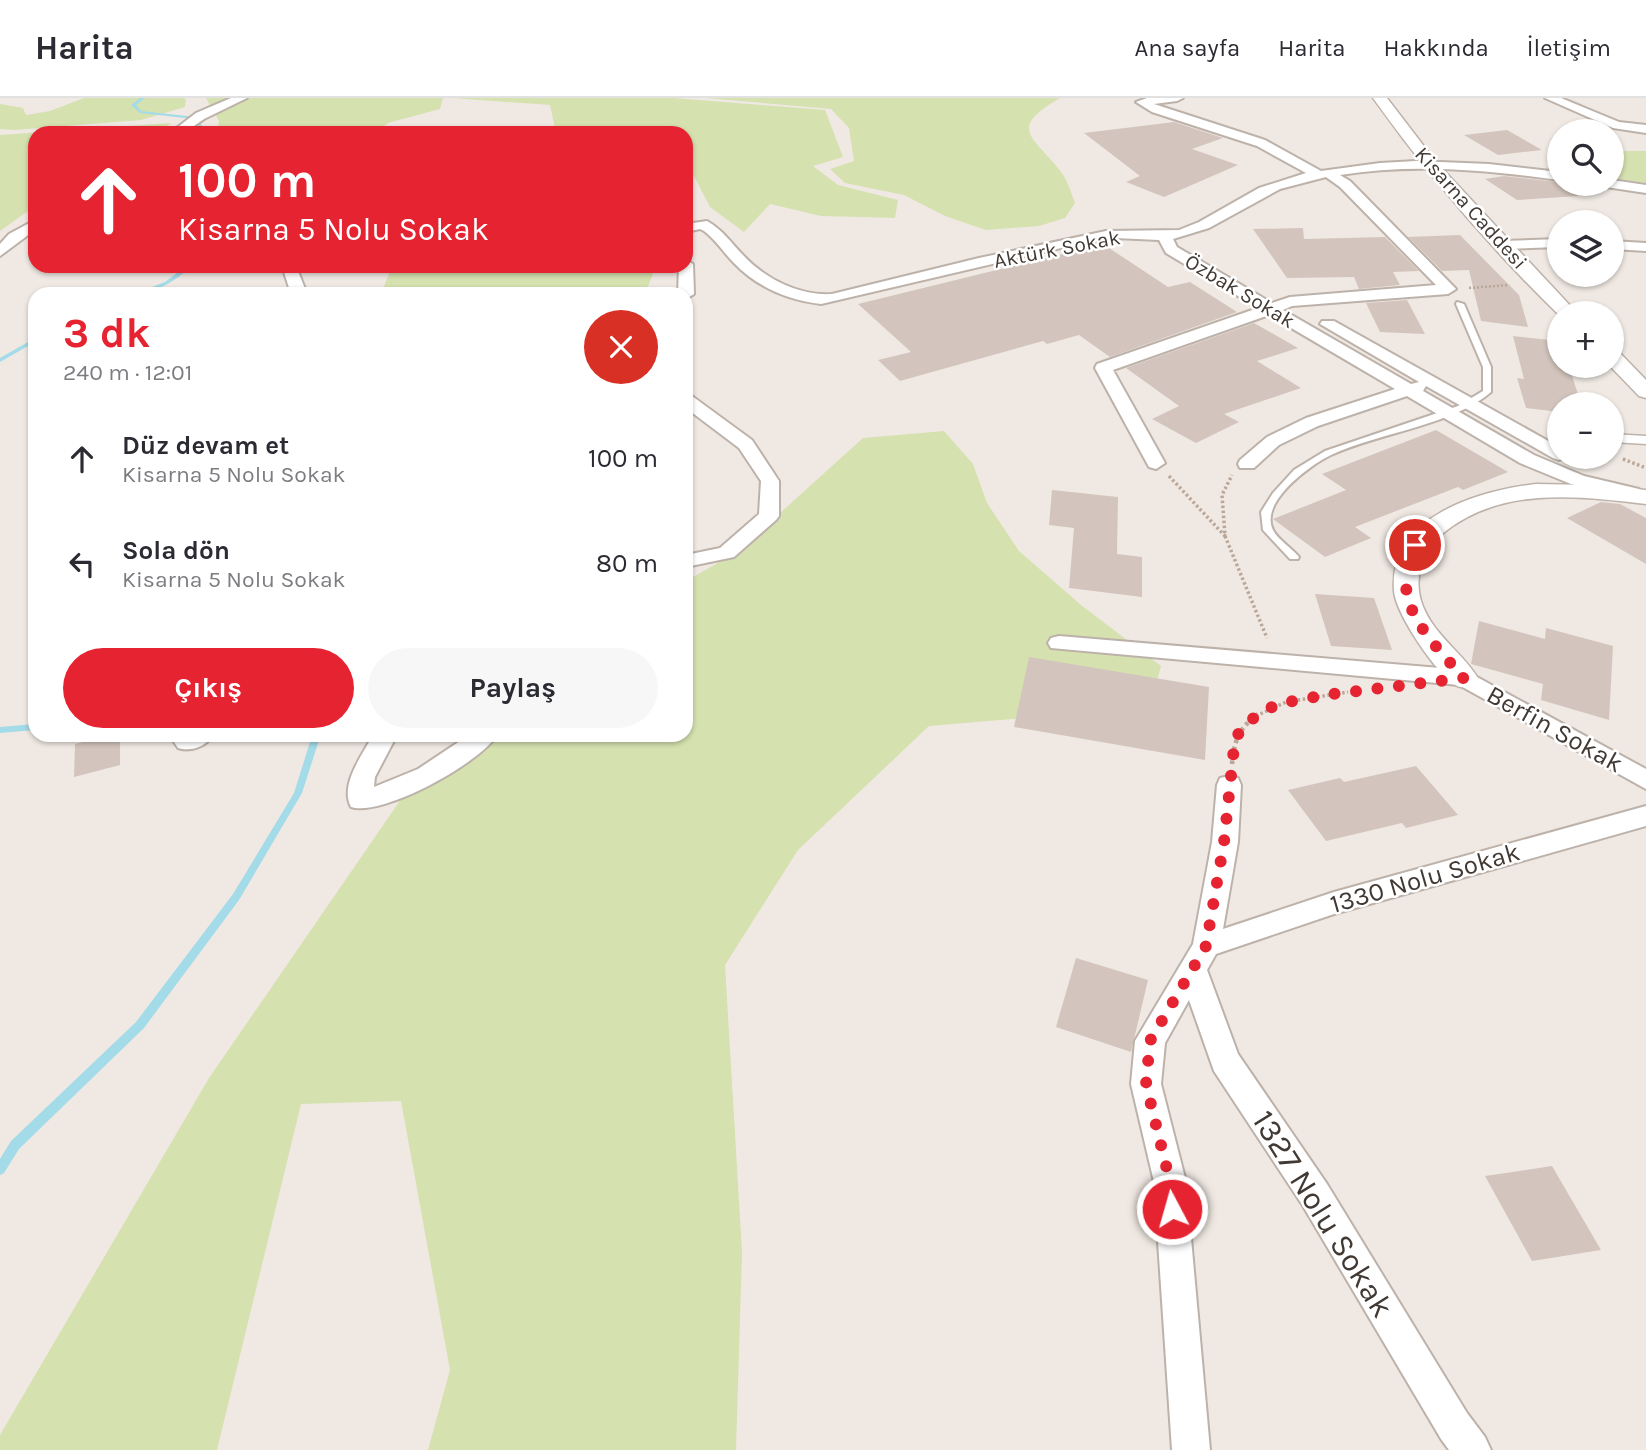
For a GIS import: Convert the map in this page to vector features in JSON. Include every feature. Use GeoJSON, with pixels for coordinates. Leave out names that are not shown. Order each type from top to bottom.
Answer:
{"type":"FeatureCollection","features":[{"type":"Feature","properties":{"kind":"street"},"geometry":{"type":"LineString","coordinates":[[187,126],[241,98]]}},
{"type":"Feature","properties":{"kind":"street"},"geometry":{"type":"LineString","coordinates":[[1177,98],[1142,102],[1156,110],[1261,143],[1345,184],[1448,289]]}},
{"type":"Feature","properties":{"kind":"street","name":"Kisarna Caddesi"},"geometry":{"type":"LineString","coordinates":[[1380,98],[1387,111],[1431,165],[1557,301]]}},
{"type":"Feature","properties":{"kind":"street"},"geometry":{"type":"LineString","coordinates":[[1551,98],[1616,125],[1646,129]]}},
{"type":"Feature","properties":{"kind":"street","name":"Aktürk Sokak"},"geometry":{"type":"LineString","coordinates":[[693,226],[702,224],[717,231],[740,261],[761,279],[789,293],[830,300],[852,292],[1109,235],[1164,236],[1184,233],[1273,187],[1324,175],[1381,166],[1431,165],[1547,175]]}},
{"type":"Feature","properties":{"kind":"street"},"geometry":{"type":"LineString","coordinates":[[1624,186],[1646,189]]}},
{"type":"Feature","properties":{"kind":"street"},"geometry":{"type":"LineString","coordinates":[[0,252],[14,237],[28,228]]}},
{"type":"Feature","properties":{"kind":"street","name":"Özbak Sokak"},"geometry":{"type":"LineString","coordinates":[[1164,236],[1180,240],[1547,447]]}},
{"type":"Feature","properties":{"kind":"street","name":"Özbak Sokak"},"geometry":{"type":"LineString","coordinates":[[1164,236],[1171,250],[1180,256],[1527,459],[1559,474],[1646,496]]}},
{"type":"Feature","properties":{"kind":"street"},"geometry":{"type":"LineString","coordinates":[[1503,245],[1547,243]]}},
{"type":"Feature","properties":{"kind":"street"},"geometry":{"type":"LineString","coordinates":[[1624,246],[1646,247]]}},
{"type":"Feature","properties":{"kind":"street"},"geometry":{"type":"LineString","coordinates":[[1156,463],[1102,368],[1290,302],[1448,289]]}},
{"type":"Feature","properties":{"kind":"street"},"geometry":{"type":"LineString","coordinates":[[1624,369],[1646,392]]}},
{"type":"Feature","properties":{"kind":"street"},"geometry":{"type":"LineString","coordinates":[[1247,464],[1273,441],[1312,422],[1433,383]]}},
{"type":"Feature","properties":{"kind":"street"},"geometry":{"type":"LineString","coordinates":[[693,405],[746,444],[770,481],[769,516],[727,553],[693,560]]}},
{"type":"Feature","properties":{"kind":"street"},"geometry":{"type":"LineString","coordinates":[[1624,439],[1646,440]]}},
{"type":"Feature","properties":{"kind":"street"},"geometry":{"type":"LineString","coordinates":[[1590,469],[1646,496]]}},
{"type":"Feature","properties":{"kind":"street"},"geometry":{"type":"LineString","coordinates":[[1464,678],[1438,649],[1409,606],[1406,584],[1415,545],[1446,518],[1475,504],[1511,494],[1552,490],[1646,496]]}},
{"type":"Feature","properties":{"kind":"street"},"geometry":{"type":"LineString","coordinates":[[1059,643],[1464,678]]}},
{"type":"Feature","properties":{"kind":"street","name":"Berfin Sokak"},"geometry":{"type":"LineString","coordinates":[[1464,678],[1646,780]]}},
{"type":"Feature","properties":{"kind":"street"},"geometry":{"type":"LineString","coordinates":[[381,742],[363,777],[360,800],[393,793],[456,760],[477,742]]}},
{"type":"Feature","properties":{"kind":"street"},"geometry":{"type":"LineString","coordinates":[[1191,1450],[1170,1182],[1146,1084],[1150,1041],[1200,958],[1224,842],[1229,785]]}},
{"type":"Feature","properties":{"kind":"street","name":"1330 Nolu Sokak"},"geometry":{"type":"LineString","coordinates":[[1200,958],[1334,903],[1646,816]]}},
{"type":"Feature","properties":{"kind":"street","name":"1327 Nolu Sokak"},"geometry":{"type":"LineString","coordinates":[[1200,958],[1225,1061],[1315,1195],[1454,1426],[1472,1450]]}},
{"type":"Feature","properties":{"kind":"lane"},"geometry":{"type":"LineString","coordinates":[[1294,557],[1268,530],[1266,512],[1276,495],[1297,472],[1328,453],[1469,404],[1487,392],[1487,367],[1460,304]]}},
{"type":"Feature","properties":{"kind":"path"},"geometry":{"type":"LineString","coordinates":[[1448,289],[1514,285]]}},
{"type":"Feature","properties":{"kind":"path"},"geometry":{"type":"LineString","coordinates":[[1624,460],[1646,468]]}},
{"type":"Feature","properties":{"kind":"path"},"geometry":{"type":"LineString","coordinates":[[1156,463],[1225,536]]}},
{"type":"Feature","properties":{"kind":"path"},"geometry":{"type":"LineString","coordinates":[[1247,464],[1227,480],[1222,498],[1225,536],[1277,662]]}},
{"type":"Feature","properties":{"kind":"path"},"geometry":{"type":"LineString","coordinates":[[1229,785],[1235,738],[1249,721],[1277,704],[1350,692]]}},
{"type":"Feature","properties":{"kind":"green space"},"geometry":{"type":"Polygon","coordinates":[[[84,98],[186,99],[185,107],[141,120],[0,129],[0,104],[23,108],[26,115],[50,111],[84,98]]]}},
{"type":"Feature","properties":{"kind":"green space"},"geometry":{"type":"Polygon","coordinates":[[[206,98],[443,98],[440,109],[384,126],[218,126],[219,121],[206,98]]]}},
{"type":"Feature","properties":{"kind":"green space"},"geometry":{"type":"Polygon","coordinates":[[[452,98],[674,98],[825,110],[843,157],[813,166],[838,185],[898,200],[895,218],[821,216],[770,204],[744,232],[710,207],[693,176],[693,126],[554,126],[550,105],[452,98]]]}},
{"type":"Feature","properties":{"kind":"green space"},"geometry":{"type":"Polygon","coordinates":[[[706,98],[1060,98],[1033,118],[1029,126],[1030,134],[1063,176],[1075,203],[1065,218],[1039,226],[986,230],[945,216],[904,195],[845,183],[830,169],[854,161],[849,128],[831,109],[706,98]]]}},
{"type":"Feature","properties":{"kind":"green space"},"geometry":{"type":"Polygon","coordinates":[[[171,123],[167,126],[128,126],[171,123]]]}},
{"type":"Feature","properties":{"kind":"green space"},"geometry":{"type":"Polygon","coordinates":[[[28,133],[28,211],[0,231],[0,135],[28,133]]]}},
{"type":"Feature","properties":{"kind":"green space"},"geometry":{"type":"Polygon","coordinates":[[[1624,151],[1646,151],[1646,183],[1624,180],[1624,151]]]}},
{"type":"Feature","properties":{"kind":"green space"},"geometry":{"type":"Polygon","coordinates":[[[389,273],[653,273],[648,287],[384,287],[389,273]]]}},
{"type":"Feature","properties":{"kind":"green space"},"geometry":{"type":"Polygon","coordinates":[[[944,431],[973,464],[987,503],[1019,551],[1081,605],[1161,666],[1147,718],[1073,714],[929,726],[798,850],[725,965],[742,1252],[736,1450],[428,1450],[450,1370],[401,1101],[301,1104],[217,1450],[0,1450],[0,1435],[209,1078],[408,789],[465,742],[693,742],[693,577],[737,552],[863,438],[944,431]]]}},
{"type":"Feature","properties":{"kind":"building"},"geometry":{"type":"Polygon","coordinates":[[[1174,122],[1223,138],[1192,149],[1238,165],[1164,197],[1126,182],[1140,176],[1084,133],[1174,122]]]}},
{"type":"Feature","properties":{"kind":"building"},"geometry":{"type":"Polygon","coordinates":[[[1507,130],[1542,150],[1498,155],[1464,135],[1507,130]]]}},
{"type":"Feature","properties":{"kind":"building"},"geometry":{"type":"Polygon","coordinates":[[[1504,176],[1547,181],[1547,196],[1579,196],[1517,200],[1485,179],[1504,176]]]}},
{"type":"Feature","properties":{"kind":"building"},"geometry":{"type":"Polygon","coordinates":[[[1303,228],[1304,239],[1385,237],[1419,271],[1393,272],[1400,285],[1359,289],[1354,277],[1287,278],[1253,229],[1303,228]]]}},
{"type":"Feature","properties":{"kind":"building"},"geometry":{"type":"Polygon","coordinates":[[[1460,235],[1519,295],[1528,327],[1481,321],[1469,270],[1442,271],[1408,237],[1460,235]]]}},
{"type":"Feature","properties":{"kind":"building"},"geometry":{"type":"Polygon","coordinates":[[[1103,244],[1168,287],[1190,282],[1237,312],[1110,357],[1079,335],[1047,344],[1043,341],[900,381],[878,360],[911,352],[858,304],[1103,244]]]}},
{"type":"Feature","properties":{"kind":"building"},"geometry":{"type":"Polygon","coordinates":[[[1407,300],[1425,334],[1380,332],[1366,303],[1407,300]]]}},
{"type":"Feature","properties":{"kind":"building"},"geometry":{"type":"Polygon","coordinates":[[[1254,323],[1298,348],[1257,361],[1301,388],[1224,414],[1239,422],[1196,443],[1152,419],[1179,406],[1126,368],[1254,323]]]}},
{"type":"Feature","properties":{"kind":"building"},"geometry":{"type":"Polygon","coordinates":[[[1513,336],[1547,340],[1547,378],[1573,378],[1577,392],[1547,392],[1547,411],[1526,408],[1517,378],[1524,379],[1513,336]]]}},
{"type":"Feature","properties":{"kind":"building"},"geometry":{"type":"Polygon","coordinates":[[[1436,430],[1508,472],[1463,490],[1458,487],[1355,527],[1371,538],[1325,557],[1273,519],[1346,490],[1322,474],[1436,430]]]}},
{"type":"Feature","properties":{"kind":"building"},"geometry":{"type":"Polygon","coordinates":[[[1052,490],[1118,497],[1117,554],[1142,557],[1142,597],[1069,588],[1074,528],[1049,525],[1052,490]]]}},
{"type":"Feature","properties":{"kind":"building"},"geometry":{"type":"Polygon","coordinates":[[[1601,502],[1620,504],[1646,518],[1646,564],[1567,518],[1601,502]]]}},
{"type":"Feature","properties":{"kind":"building"},"geometry":{"type":"Polygon","coordinates":[[[1315,594],[1374,598],[1392,650],[1331,646],[1315,594]]]}},
{"type":"Feature","properties":{"kind":"building"},"geometry":{"type":"Polygon","coordinates":[[[1479,621],[1545,639],[1546,628],[1613,646],[1609,720],[1541,700],[1543,684],[1471,664],[1479,621]]]}},
{"type":"Feature","properties":{"kind":"building"},"geometry":{"type":"Polygon","coordinates":[[[1029,657],[1209,687],[1205,760],[1014,727],[1029,657]]]}},
{"type":"Feature","properties":{"kind":"building"},"geometry":{"type":"Polygon","coordinates":[[[120,742],[120,765],[74,777],[75,744],[120,742]]]}},
{"type":"Feature","properties":{"kind":"building"},"geometry":{"type":"Polygon","coordinates":[[[1416,766],[1458,815],[1406,828],[1402,823],[1326,841],[1288,790],[1340,778],[1344,782],[1416,766]]]}},
{"type":"Feature","properties":{"kind":"building"},"geometry":{"type":"Polygon","coordinates":[[[1076,958],[1148,980],[1131,1052],[1056,1027],[1076,958]]]}},
{"type":"Feature","properties":{"kind":"building"},"geometry":{"type":"Polygon","coordinates":[[[1552,1166],[1601,1250],[1532,1261],[1485,1176],[1552,1166]]]}},
{"type":"Feature","properties":{"kind":"waterway"},"geometry":{"type":"LineString","coordinates":[[143,98],[133,105],[140,112],[195,118],[200,126]]}},
{"type":"Feature","properties":{"kind":"waterway"},"geometry":{"type":"LineString","coordinates":[[156,287],[167,283],[180,273]]}},
{"type":"Feature","properties":{"kind":"waterway"},"geometry":{"type":"LineString","coordinates":[[0,360],[28,344]]}},
{"type":"Feature","properties":{"kind":"waterway"},"geometry":{"type":"LineString","coordinates":[[0,730],[28,728]]}},
{"type":"Feature","properties":{"kind":"waterway"},"geometry":{"type":"LineString","coordinates":[[0,1169],[15,1145],[140,1025],[236,897],[298,793],[314,742]]}},
{"type":"Feature","properties":{"kind":"route"},"geometry":{"type":"LineString","coordinates":[[1172,1209],[1170,1182],[1146,1084],[1150,1041],[1206,946],[1224,842],[1235,738],[1249,721],[1277,704],[1325,695],[1464,678],[1438,649],[1409,606],[1406,584],[1408,565],[1415,545]]}}]}
